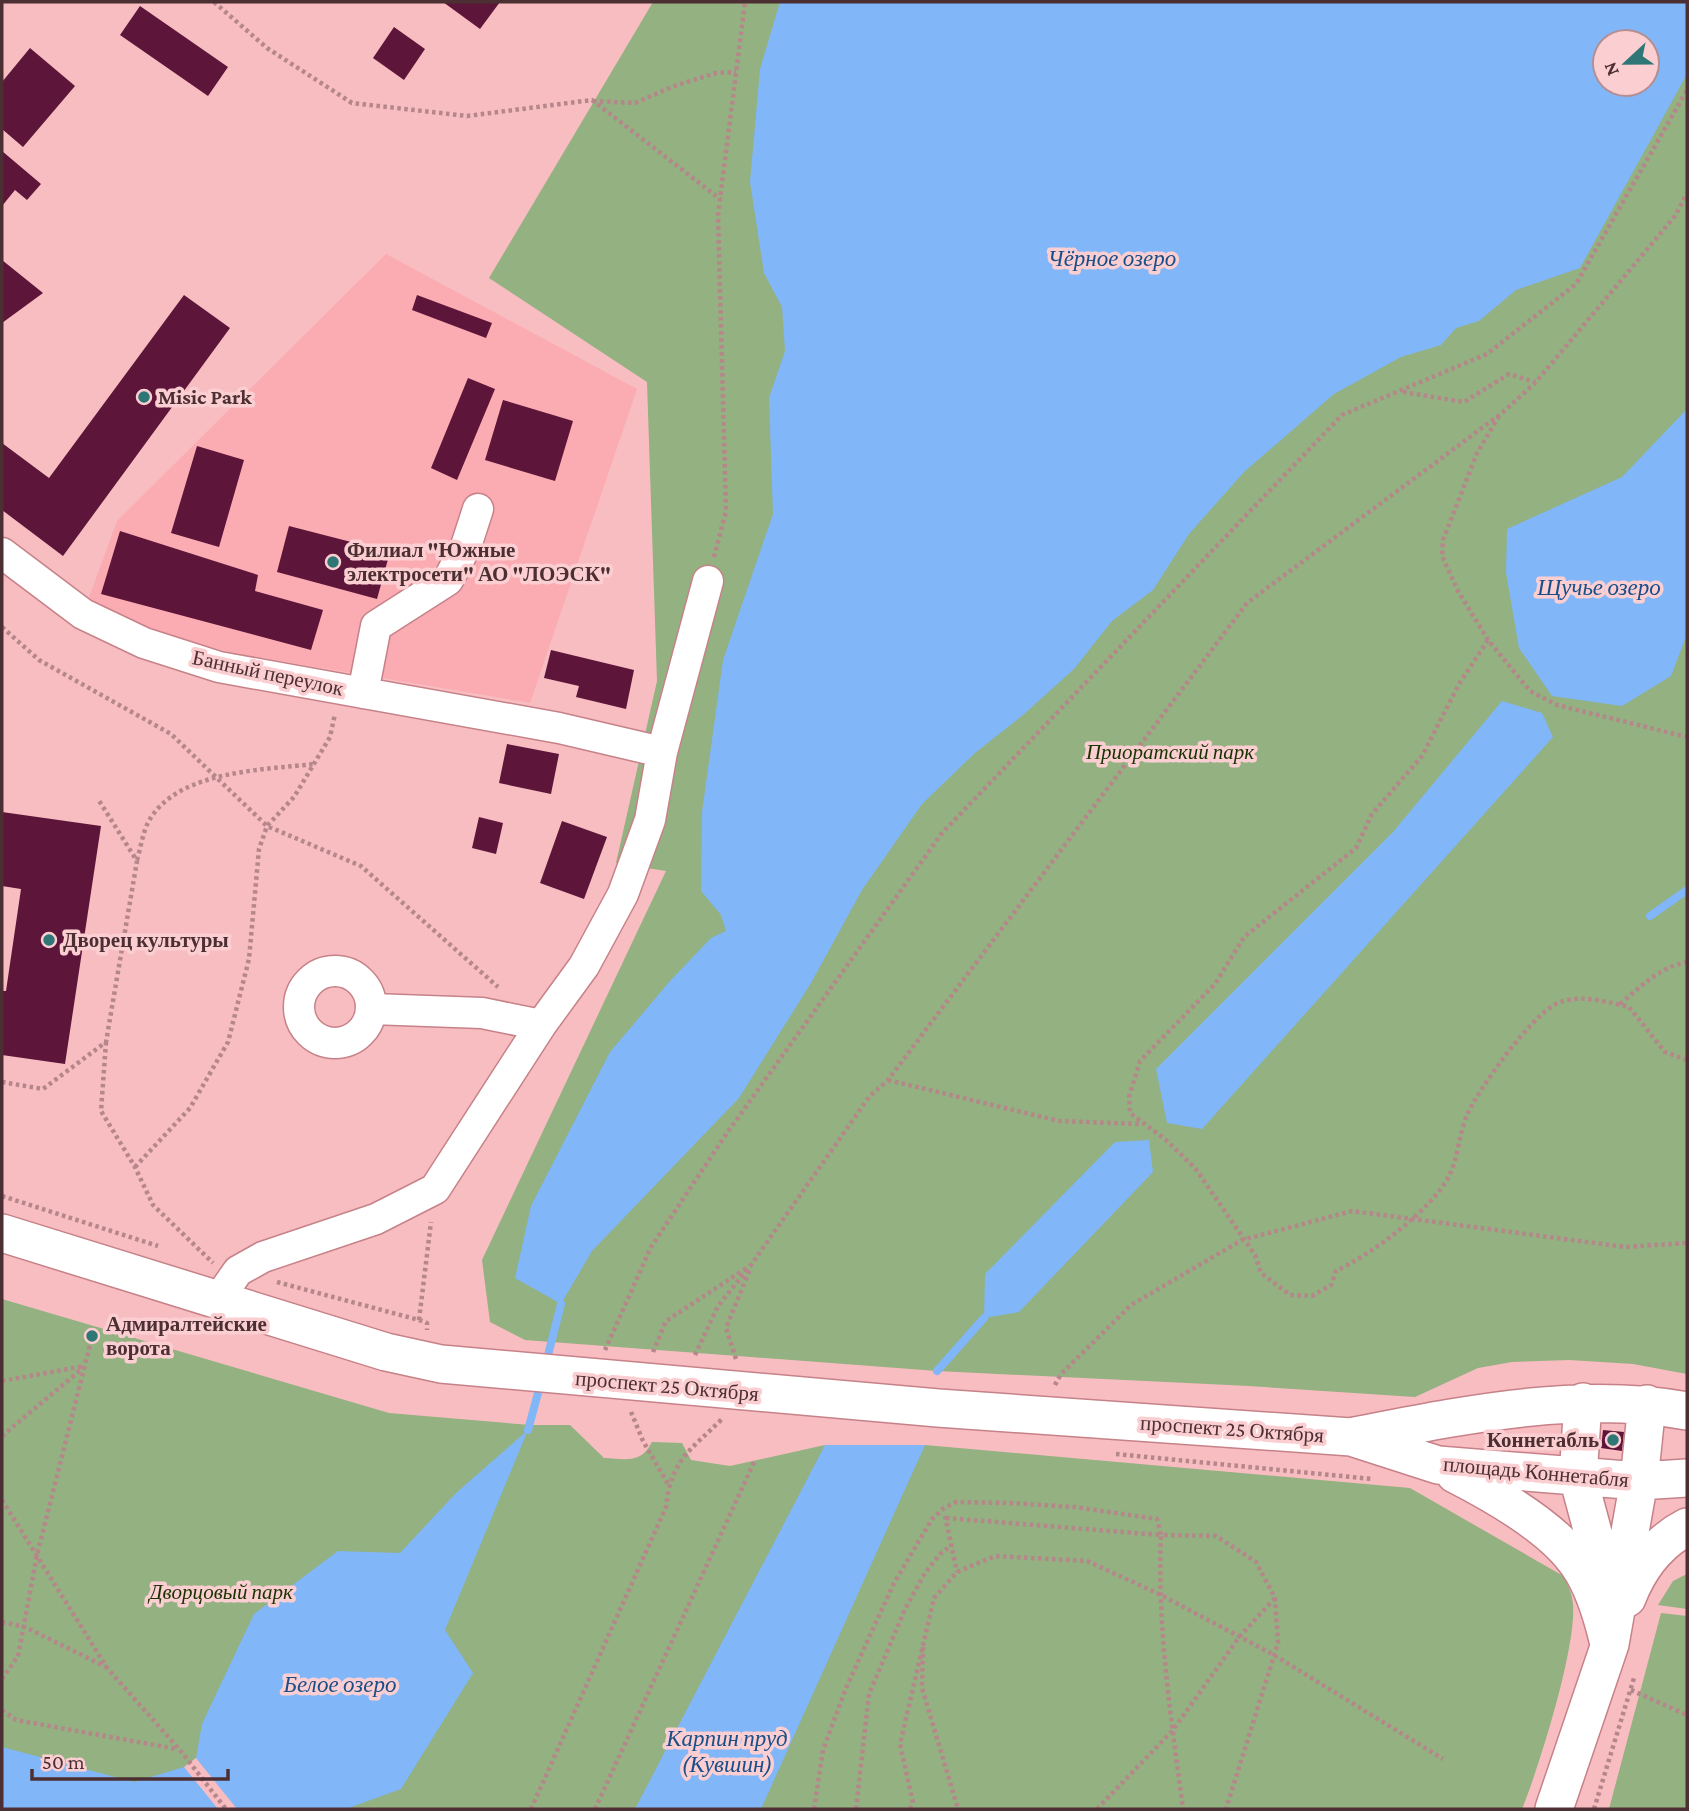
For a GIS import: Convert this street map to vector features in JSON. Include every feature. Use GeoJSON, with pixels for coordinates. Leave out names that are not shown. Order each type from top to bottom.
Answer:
{"type":"FeatureCollection","features":[{"type":"Feature","properties":{"kind":"main road","name":"проспект 25 Октября"},"geometry":{"type":"LineString","coordinates":[[2,1233],[386,1352],[441,1364],[595,1368],[822,1398],[1351,1437]]}},
{"type":"Feature","properties":{"kind":"main road"},"geometry":{"type":"LineString","coordinates":[[1583,1402],[1578,1477],[1596,1544],[1610,1644]]}},
{"type":"Feature","properties":{"kind":"main road"},"geometry":{"type":"LineString","coordinates":[[1351,1437],[1441,1419],[1583,1402],[1647,1404],[1687,1412]]}},
{"type":"Feature","properties":{"kind":"main road"},"geometry":{"type":"LineString","coordinates":[[1610,1644],[1639,1481],[1647,1404]]}},
{"type":"Feature","properties":{"kind":"main road","name":"площадь Коннетабля"},"geometry":{"type":"LineString","coordinates":[[1351,1437],[1438,1465],[1639,1481],[1687,1478]]}},
{"type":"Feature","properties":{"kind":"main road"},"geometry":{"type":"LineString","coordinates":[[1438,1465],[1498,1495],[1537,1524],[1578,1563],[1601,1612],[1610,1644]]}},
{"type":"Feature","properties":{"kind":"main road"},"geometry":{"type":"LineString","coordinates":[[1555,1809],[1634,1579],[1655,1549],[1687,1527]]}},
{"type":"Feature","properties":{"kind":"street"},"geometry":{"type":"LineString","coordinates":[[363,693],[376,626],[448,580],[466,546],[478,509]]}},
{"type":"Feature","properties":{"kind":"street","name":"Банный переулок"},"geometry":{"type":"LineString","coordinates":[[2,553],[83,614],[144,643],[219,667],[559,728],[662,752]]}},
{"type":"Feature","properties":{"kind":"street"},"geometry":{"type":"LineString","coordinates":[[218,1301],[238,1271],[263,1257],[376,1219],[435,1189],[541,1025],[584,966],[623,894],[650,820],[662,752],[708,581]]}},
{"type":"Feature","properties":{"kind":"street"},"geometry":{"type":"LineString","coordinates":[[372,1009],[482,1013],[541,1025]]}},
{"type":"Feature","properties":{"kind":"path"},"geometry":{"type":"LineString","coordinates":[[214,2],[267,48],[352,103],[467,116],[592,100],[635,103],[674,86],[716,73],[736,72]]}},
{"type":"Feature","properties":{"kind":"path"},"geometry":{"type":"LineString","coordinates":[[708,581],[726,511],[720,199],[745,2]]}},
{"type":"Feature","properties":{"kind":"path"},"geometry":{"type":"LineString","coordinates":[[595,1368],[651,1247],[727,1133],[942,833],[1342,415],[1487,354],[1576,284],[1687,90]]}},
{"type":"Feature","properties":{"kind":"path"},"geometry":{"type":"LineString","coordinates":[[592,100],[720,199]]}},
{"type":"Feature","properties":{"kind":"path"},"geometry":{"type":"LineString","coordinates":[[700,1344],[718,1306],[751,1265],[869,1097],[888,1080],[1247,603],[1502,413],[1536,382],[1675,216],[1687,193]]}},
{"type":"Feature","properties":{"kind":"path"},"geometry":{"type":"LineString","coordinates":[[1401,391],[1464,402],[1509,374],[1536,382]]}},
{"type":"Feature","properties":{"kind":"path"},"geometry":{"type":"LineString","coordinates":[[1502,413],[1477,453],[1443,540],[1442,555],[1458,591],[1488,640],[1530,691],[1557,705],[1687,737]]}},
{"type":"Feature","properties":{"kind":"path"},"geometry":{"type":"LineString","coordinates":[[2,627],[39,660],[171,734],[267,826],[361,866],[500,989]]}},
{"type":"Feature","properties":{"kind":"path"},"geometry":{"type":"LineString","coordinates":[[1488,640],[1459,684],[1422,756],[1372,814],[1356,848],[1244,937],[1215,984],[1140,1061],[1129,1097],[1130,1113],[1141,1124],[1166,1140],[1195,1168],[1242,1240],[1255,1255],[1261,1273],[1290,1295],[1312,1296],[1331,1285],[1336,1270],[1360,1259],[1435,1197],[1450,1174],[1467,1115],[1510,1048],[1556,1004],[1586,998],[1629,1007],[1665,1052],[1687,1060]]}},
{"type":"Feature","properties":{"kind":"path"},"geometry":{"type":"LineString","coordinates":[[135,1167],[190,1108],[228,1042],[249,959],[259,849],[267,826],[294,797],[330,737]]}},
{"type":"Feature","properties":{"kind":"path"},"geometry":{"type":"LineString","coordinates":[[214,1264],[153,1205],[135,1167],[101,1111],[106,1042],[137,861],[150,818],[174,794],[216,775],[314,764]]}},
{"type":"Feature","properties":{"kind":"path"},"geometry":{"type":"LineString","coordinates":[[98,799],[137,861]]}},
{"type":"Feature","properties":{"kind":"path"},"geometry":{"type":"LineString","coordinates":[[1619,1005],[1654,973],[1687,962]]}},
{"type":"Feature","properties":{"kind":"path"},"geometry":{"type":"LineString","coordinates":[[2,1082],[43,1088],[106,1042]]}},
{"type":"Feature","properties":{"kind":"path"},"geometry":{"type":"LineString","coordinates":[[888,1080],[1059,1121],[1141,1124]]}},
{"type":"Feature","properties":{"kind":"path"},"geometry":{"type":"LineString","coordinates":[[419,1320],[435,1189]]}},
{"type":"Feature","properties":{"kind":"path"},"geometry":{"type":"LineString","coordinates":[[1055,1385],[1061,1374],[1131,1305],[1242,1240],[1352,1212],[1625,1247],[1687,1243]]}},
{"type":"Feature","properties":{"kind":"path"},"geometry":{"type":"LineString","coordinates":[[650,1359],[666,1321],[751,1265]]}},
{"type":"Feature","properties":{"kind":"path"},"geometry":{"type":"LineString","coordinates":[[737,1367],[726,1328],[751,1265]]}},
{"type":"Feature","properties":{"kind":"path"},"geometry":{"type":"LineString","coordinates":[[2,1679],[18,1656],[37,1555],[90,1345]]}},
{"type":"Feature","properties":{"kind":"path"},"geometry":{"type":"LineString","coordinates":[[2,1381],[85,1366]]}},
{"type":"Feature","properties":{"kind":"path"},"geometry":{"type":"LineString","coordinates":[[2,1436],[85,1366]]}},
{"type":"Feature","properties":{"kind":"path"},"geometry":{"type":"LineString","coordinates":[[631,1410],[643,1441],[669,1485]]}},
{"type":"Feature","properties":{"kind":"path"},"geometry":{"type":"LineString","coordinates":[[531,1809],[666,1507],[669,1485],[686,1451],[725,1417]]}},
{"type":"Feature","properties":{"kind":"path"},"geometry":{"type":"LineString","coordinates":[[1112,1454],[1383,1480]]}},
{"type":"Feature","properties":{"kind":"path"},"geometry":{"type":"LineString","coordinates":[[595,1809],[755,1460]]}},
{"type":"Feature","properties":{"kind":"path"},"geometry":{"type":"LineString","coordinates":[[2,1500],[107,1668],[179,1749],[226,1809]]}},
{"type":"Feature","properties":{"kind":"path"},"geometry":{"type":"LineString","coordinates":[[814,1809],[823,1750],[846,1688],[894,1583],[932,1519],[956,1502],[1074,1507],[1157,1519],[1161,1535],[1158,1594],[1161,1640],[1183,1809]]}},
{"type":"Feature","properties":{"kind":"path"},"geometry":{"type":"LineString","coordinates":[[944,1508],[957,1572]]}},
{"type":"Feature","properties":{"kind":"path"},"geometry":{"type":"LineString","coordinates":[[946,1518],[1161,1535],[1216,1536],[1256,1562],[1275,1598],[1278,1643],[1226,1809]]}},
{"type":"Feature","properties":{"kind":"path"},"geometry":{"type":"LineString","coordinates":[[856,1809],[869,1693],[911,1597],[940,1554],[951,1545]]}},
{"type":"Feature","properties":{"kind":"path"},"geometry":{"type":"LineString","coordinates":[[909,1809],[913,1803],[900,1744],[934,1598],[957,1572],[995,1556],[1087,1561],[1240,1636],[1443,1759]]}},
{"type":"Feature","properties":{"kind":"path"},"geometry":{"type":"LineString","coordinates":[[1097,1809],[1173,1730],[1240,1636],[1275,1598]]}},
{"type":"Feature","properties":{"kind":"path"},"geometry":{"type":"LineString","coordinates":[[2,1622],[25,1627],[107,1668]]}},
{"type":"Feature","properties":{"kind":"path"},"geometry":{"type":"LineString","coordinates":[[923,1636],[922,1688],[958,1809]]}},
{"type":"Feature","properties":{"kind":"path"},"geometry":{"type":"LineString","coordinates":[[1594,1809],[1634,1677]]}},
{"type":"Feature","properties":{"kind":"path"},"geometry":{"type":"LineString","coordinates":[[1631,1690],[1687,1716]]}},
{"type":"Feature","properties":{"kind":"path"},"geometry":{"type":"LineString","coordinates":[[2,1710],[16,1720],[179,1749]]}},
{"type":"Feature","properties":{"kind":"shaded area"},"geometry":{"type":"Polygon","coordinates":[[[386,254],[637,389],[530,703],[234,653],[83,614],[117,521],[386,254]]]}},
{"type":"Feature","properties":{"kind":"green space","name":"Приоратский парк"},"geometry":{"type":"Polygon","coordinates":[[[653,2],[1687,2],[1687,1374],[1633,1364],[1569,1360],[1512,1362],[1478,1368],[1415,1397],[937,1371],[525,1340],[490,1322],[482,1260],[666,871],[616,863],[657,681],[647,382],[489,278],[653,2]]]}},
{"type":"Feature","properties":{"kind":"green space","name":"Дворцовый парк"},"geometry":{"type":"Polygon","coordinates":[[[2,1299],[389,1413],[530,1425],[570,1425],[604,1458],[638,1457],[652,1442],[682,1443],[691,1460],[730,1466],[825,1445],[925,1445],[1410,1488],[1565,1577],[1571,1595],[1573,1616],[1564,1671],[1538,1765],[1522,1809],[2,1809],[2,1299]]]}},
{"type":"Feature","properties":{"kind":"green space"},"geometry":{"type":"Polygon","coordinates":[[[1687,1574],[1687,1609],[1658,1605],[1673,1581],[1687,1574]]]}},
{"type":"Feature","properties":{"kind":"green space"},"geometry":{"type":"Polygon","coordinates":[[[1661,1613],[1687,1616],[1687,1809],[1609,1809],[1661,1613]]]}},
{"type":"Feature","properties":{"kind":"water","name":"Чёрное озеро"},"geometry":{"type":"Polygon","coordinates":[[[780,2],[1687,2],[1687,74],[1580,268],[1516,290],[1479,321],[1456,328],[1441,345],[1401,357],[1334,394],[1244,472],[1189,534],[1153,590],[1112,621],[1074,669],[975,753],[922,804],[862,890],[811,983],[739,1098],[592,1251],[561,1304],[515,1278],[531,1206],[610,1052],[670,981],[711,938],[726,931],[721,915],[701,891],[702,812],[723,660],[773,514],[769,398],[785,351],[782,307],[764,273],[750,182],[760,69],[780,2]]]}},
{"type":"Feature","properties":{"kind":"water","name":"Щучье озеро"},"geometry":{"type":"Polygon","coordinates":[[[1687,409],[1687,634],[1671,676],[1622,706],[1552,696],[1519,648],[1506,573],[1507,529],[1622,477],[1687,409]]]}},
{"type":"Feature","properties":{"kind":"water"},"geometry":{"type":"Polygon","coordinates":[[[1502,701],[1542,713],[1553,737],[1202,1129],[1167,1123],[1156,1069],[1393,832],[1502,701]]]}},
{"type":"Feature","properties":{"kind":"water"},"geometry":{"type":"Polygon","coordinates":[[[1149,1140],[1153,1172],[1019,1312],[984,1318],[985,1274],[1115,1142],[1149,1140]]]}},
{"type":"Feature","properties":{"kind":"water","name":"Белое озеро"},"geometry":{"type":"Polygon","coordinates":[[[528,1430],[445,1630],[473,1673],[401,1789],[346,1809],[2,1809],[2,1747],[134,1782],[184,1767],[196,1758],[202,1724],[254,1614],[338,1551],[400,1553],[456,1493],[528,1430]]]}},
{"type":"Feature","properties":{"kind":"water","name":"Карпин пруд (Кувшин)"},"geometry":{"type":"Polygon","coordinates":[[[825,1445],[925,1445],[761,1809],[635,1809],[825,1445]]]}},
{"type":"Feature","properties":{"kind":"pier"},"geometry":{"type":"Polygon","coordinates":[[[196,1758],[237,1809],[218,1809],[184,1767],[196,1758]]]}},
{"type":"Feature","properties":{"kind":"building"},"geometry":{"type":"Polygon","coordinates":[[[443,2],[500,2],[480,29],[443,2]]]}},
{"type":"Feature","properties":{"kind":"building"},"geometry":{"type":"Polygon","coordinates":[[[140,6],[228,67],[208,96],[120,35],[140,6]]]}},
{"type":"Feature","properties":{"kind":"building"},"geometry":{"type":"Polygon","coordinates":[[[394,27],[425,49],[404,80],[373,58],[394,27]]]}},
{"type":"Feature","properties":{"kind":"building"},"geometry":{"type":"Polygon","coordinates":[[[30,48],[75,86],[23,147],[2,129],[2,82],[30,48]]]}},
{"type":"Feature","properties":{"kind":"building"},"geometry":{"type":"Polygon","coordinates":[[[2,151],[41,184],[27,200],[15,190],[2,206],[2,151]]]}},
{"type":"Feature","properties":{"kind":"building"},"geometry":{"type":"Polygon","coordinates":[[[2,260],[43,293],[2,323],[2,260]]]}},
{"type":"Feature","properties":{"kind":"building","name":"Misic Park"},"geometry":{"type":"Polygon","coordinates":[[[184,295],[230,328],[63,556],[2,510],[2,443],[49,478],[184,295]]]}},
{"type":"Feature","properties":{"kind":"building"},"geometry":{"type":"Polygon","coordinates":[[[417,295],[492,323],[486,338],[412,310],[417,295]]]}},
{"type":"Feature","properties":{"kind":"building"},"geometry":{"type":"Polygon","coordinates":[[[468,378],[495,389],[457,480],[431,468],[468,378]]]}},
{"type":"Feature","properties":{"kind":"building"},"geometry":{"type":"Polygon","coordinates":[[[503,400],[573,421],[555,481],[485,460],[503,400]]]}},
{"type":"Feature","properties":{"kind":"building"},"geometry":{"type":"Polygon","coordinates":[[[197,446],[244,460],[219,547],[171,533],[197,446]]]}},
{"type":"Feature","properties":{"kind":"building","name":"Филиал \"Южные электросети\" АО \"ЛОЭСК\""},"geometry":{"type":"Polygon","coordinates":[[[289,526],[390,552],[377,599],[277,572],[289,526]]]}},
{"type":"Feature","properties":{"kind":"building"},"geometry":{"type":"Polygon","coordinates":[[[120,531],[258,575],[255,591],[323,610],[311,650],[101,594],[120,531]]]}},
{"type":"Feature","properties":{"kind":"building"},"geometry":{"type":"Polygon","coordinates":[[[551,650],[634,670],[626,709],[576,697],[579,686],[544,678],[551,650]]]}},
{"type":"Feature","properties":{"kind":"building"},"geometry":{"type":"Polygon","coordinates":[[[507,744],[559,754],[551,794],[499,783],[507,744]]]}},
{"type":"Feature","properties":{"kind":"building","name":"Дворец культуры"},"geometry":{"type":"Polygon","coordinates":[[[2,812],[101,826],[65,1064],[2,1055],[2,991],[6,991],[21,889],[2,886],[2,812]]]}},
{"type":"Feature","properties":{"kind":"building"},"geometry":{"type":"Polygon","coordinates":[[[479,817],[503,823],[496,854],[472,848],[479,817]]]}},
{"type":"Feature","properties":{"kind":"building"},"geometry":{"type":"Polygon","coordinates":[[[562,821],[607,837],[584,899],[540,883],[562,821]]]}},
{"type":"Feature","properties":{"kind":"building","name":"Коннетабль"},"geometry":{"type":"Polygon","coordinates":[[[1603,1430],[1624,1432],[1622,1451],[1601,1448],[1603,1430]]]}},
{"type":"Feature","properties":{"kind":"waterway"},"geometry":{"type":"LineString","coordinates":[[1650,916],[1687,890]]}},
{"type":"Feature","properties":{"kind":"waterway"},"geometry":{"type":"LineString","coordinates":[[546,1363],[561,1304]]}},
{"type":"Feature","properties":{"kind":"waterway"},"geometry":{"type":"LineString","coordinates":[[937,1371],[984,1318]]}},
{"type":"Feature","properties":{"kind":"waterway"},"geometry":{"type":"LineString","coordinates":[[528,1430],[541,1382]]}},
{"type":"Feature","properties":{"kind":"place","name":"Misic Park"},"geometry":{"type":"Point","coordinates":[144,397]}},
{"type":"Feature","properties":{"kind":"place","name":"Филиал \"Южные электросети\" АО \"ЛОЭСК\""},"geometry":{"type":"Point","coordinates":[333,562]}},
{"type":"Feature","properties":{"kind":"place","name":"Дворец культуры"},"geometry":{"type":"Point","coordinates":[49,940]}},
{"type":"Feature","properties":{"kind":"place","name":"Адмиралтейские ворота"},"geometry":{"type":"Point","coordinates":[92,1336]}},
{"type":"Feature","properties":{"kind":"place","name":"Коннетабль"},"geometry":{"type":"Point","coordinates":[1613,1440]}}]}
